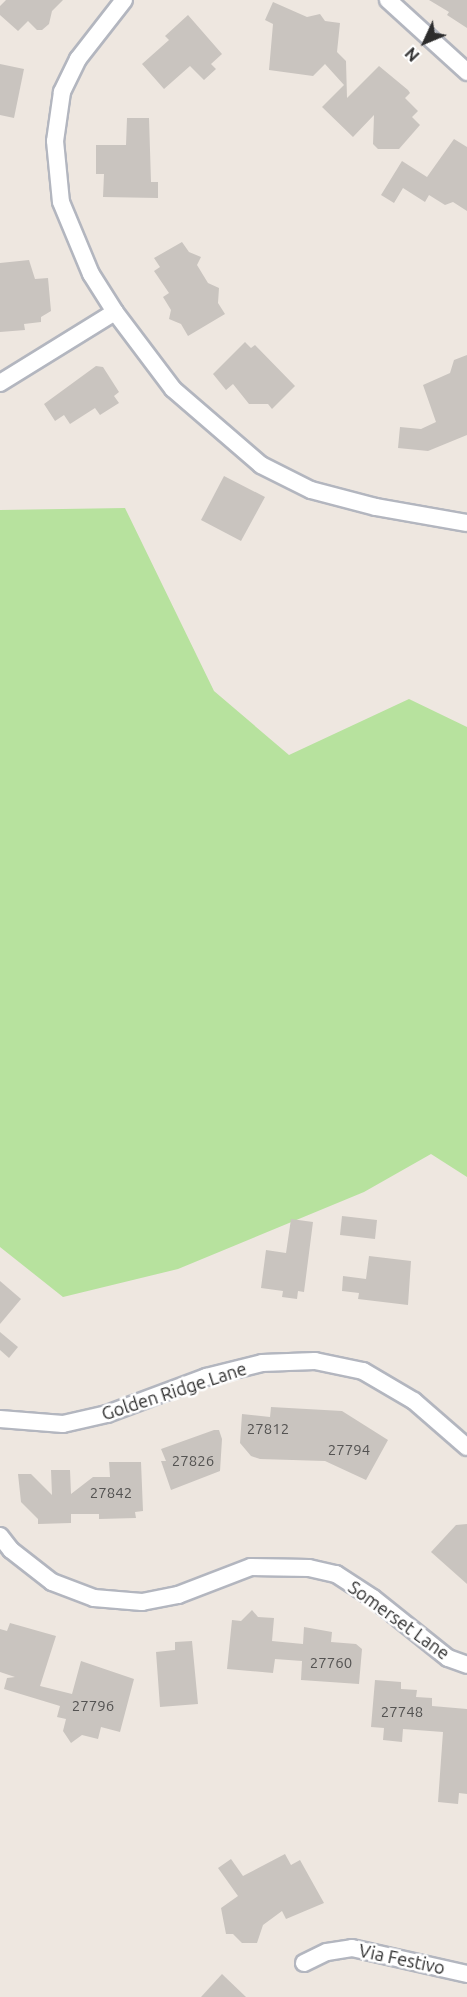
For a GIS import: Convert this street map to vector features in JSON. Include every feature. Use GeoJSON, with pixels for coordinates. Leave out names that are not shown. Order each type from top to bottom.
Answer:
{"type":"FeatureCollection","features":[{"type":"Feature","properties":{"kind":"street"},"geometry":{"type":"LineString","coordinates":[[124,0],[78,59],[62,92],[55,141],[61,202],[91,274],[115,312],[173,390],[261,465],[311,490],[376,507],[467,523]]}},
{"type":"Feature","properties":{"kind":"street"},"geometry":{"type":"LineString","coordinates":[[388,0],[467,72]]}},
{"type":"Feature","properties":{"kind":"street"},"geometry":{"type":"LineString","coordinates":[[0,383],[115,312]]}},
{"type":"Feature","properties":{"kind":"street","name":"Golden Ridge Lane"},"geometry":{"type":"LineString","coordinates":[[0,1419],[63,1424],[107,1414],[218,1374],[262,1363],[315,1361],[373,1377],[414,1401],[467,1447]]}},
{"type":"Feature","properties":{"kind":"street","name":"Somerset Lane"},"geometry":{"type":"LineString","coordinates":[[0,1536],[11,1550],[52,1582],[94,1598],[142,1602],[178,1596],[251,1567],[309,1568],[336,1574],[373,1598],[448,1658],[467,1665]]}},
{"type":"Feature","properties":{"kind":"street","name":"Via Festivo"},"geometry":{"type":"LineString","coordinates":[[304,1963],[327,1952],[352,1948],[467,1974]]}},
{"type":"Feature","properties":{"kind":"green space"},"geometry":{"type":"Polygon","coordinates":[[[125,508],[214,691],[289,755],[409,699],[467,727],[467,1177],[431,1154],[364,1192],[178,1269],[63,1297],[0,1247],[0,510],[125,508]]]}},
{"type":"Feature","properties":{"kind":"building"},"geometry":{"type":"Polygon","coordinates":[[[6,0],[63,0],[52,11],[49,24],[42,30],[37,30],[28,21],[18,31],[0,15],[0,6],[6,0]]]}},
{"type":"Feature","properties":{"kind":"building"},"geometry":{"type":"Polygon","coordinates":[[[429,0],[467,0],[467,28],[447,15],[449,12],[429,0]]]}},
{"type":"Feature","properties":{"kind":"building"},"geometry":{"type":"Polygon","coordinates":[[[273,2],[307,17],[320,14],[325,21],[340,23],[337,52],[346,61],[347,98],[379,66],[408,90],[410,93],[405,98],[418,111],[412,117],[420,125],[399,149],[378,149],[373,144],[374,115],[353,137],[322,107],[344,85],[325,64],[313,76],[269,70],[273,24],[265,20],[273,2]]]}},
{"type":"Feature","properties":{"kind":"building"},"geometry":{"type":"Polygon","coordinates":[[[188,15],[222,54],[211,64],[216,69],[204,80],[190,66],[164,89],[142,64],[169,40],[165,36],[188,15]]]}},
{"type":"Feature","properties":{"kind":"building"},"geometry":{"type":"Polygon","coordinates":[[[0,64],[24,69],[14,118],[0,115],[0,64]]]}},
{"type":"Feature","properties":{"kind":"building"},"geometry":{"type":"Polygon","coordinates":[[[127,118],[149,118],[151,182],[158,182],[158,198],[103,197],[104,174],[96,174],[96,145],[126,145],[127,118]]]}},
{"type":"Feature","properties":{"kind":"building"},"geometry":{"type":"Polygon","coordinates":[[[454,139],[467,147],[467,211],[453,202],[445,205],[429,195],[425,202],[403,188],[394,203],[381,195],[402,161],[427,177],[454,139]]]}},
{"type":"Feature","properties":{"kind":"building"},"geometry":{"type":"Polygon","coordinates":[[[182,242],[189,252],[201,257],[197,265],[208,283],[219,288],[218,303],[225,314],[188,336],[181,324],[169,319],[171,310],[163,297],[169,293],[154,271],[160,267],[154,258],[182,242]]]}},
{"type":"Feature","properties":{"kind":"building"},"geometry":{"type":"Polygon","coordinates":[[[29,260],[35,279],[48,278],[51,311],[41,317],[41,322],[24,324],[25,330],[0,332],[0,263],[29,260]]]}},
{"type":"Feature","properties":{"kind":"building"},"geometry":{"type":"Polygon","coordinates":[[[245,342],[251,348],[255,345],[295,386],[272,409],[268,404],[249,404],[233,384],[226,390],[213,374],[245,342]]]}},
{"type":"Feature","properties":{"kind":"building"},"geometry":{"type":"Polygon","coordinates":[[[467,355],[467,435],[428,451],[398,448],[400,427],[421,429],[436,422],[423,385],[450,373],[454,360],[467,355]]]}},
{"type":"Feature","properties":{"kind":"building"},"geometry":{"type":"Polygon","coordinates":[[[96,366],[103,367],[119,392],[114,396],[119,403],[100,415],[95,408],[70,424],[64,415],[55,421],[44,404],[96,366]]]}},
{"type":"Feature","properties":{"kind":"building"},"geometry":{"type":"Polygon","coordinates":[[[224,476],[265,497],[241,541],[201,520],[224,476]]]}},
{"type":"Feature","properties":{"kind":"building"},"geometry":{"type":"Polygon","coordinates":[[[342,1216],[377,1220],[375,1239],[340,1235],[342,1216]]]}},
{"type":"Feature","properties":{"kind":"building"},"geometry":{"type":"Polygon","coordinates":[[[291,1219],[313,1222],[304,1292],[298,1291],[297,1299],[282,1297],[283,1291],[261,1288],[266,1250],[286,1253],[291,1219]]]}},
{"type":"Feature","properties":{"kind":"building"},"geometry":{"type":"Polygon","coordinates":[[[369,1256],[411,1261],[408,1305],[358,1299],[359,1293],[342,1291],[343,1276],[366,1279],[369,1256]]]}},
{"type":"Feature","properties":{"kind":"building"},"geometry":{"type":"Polygon","coordinates":[[[0,1281],[21,1299],[0,1324],[0,1281]]]}},
{"type":"Feature","properties":{"kind":"building"},"geometry":{"type":"Polygon","coordinates":[[[0,1332],[18,1347],[9,1358],[0,1350],[0,1332]]]}},
{"type":"Feature","properties":{"kind":"building"},"geometry":{"type":"Polygon","coordinates":[[[271,1407],[342,1411],[388,1440],[366,1480],[325,1461],[260,1459],[251,1456],[240,1443],[242,1414],[270,1417],[271,1407]]]}},
{"type":"Feature","properties":{"kind":"building"},"geometry":{"type":"Polygon","coordinates":[[[219,1430],[222,1439],[220,1471],[171,1490],[161,1461],[166,1461],[161,1449],[219,1430]]]}},
{"type":"Feature","properties":{"kind":"building"},"geometry":{"type":"Polygon","coordinates":[[[109,1462],[141,1462],[143,1511],[135,1512],[136,1518],[99,1519],[99,1514],[71,1514],[71,1523],[38,1524],[38,1519],[21,1502],[18,1474],[31,1474],[52,1495],[51,1470],[70,1470],[71,1494],[93,1477],[110,1477],[109,1462]]]}},
{"type":"Feature","properties":{"kind":"building"},"geometry":{"type":"Polygon","coordinates":[[[467,1524],[467,1584],[431,1552],[456,1525],[467,1524]]]}},
{"type":"Feature","properties":{"kind":"building"},"geometry":{"type":"Polygon","coordinates":[[[252,1610],[258,1617],[274,1618],[272,1641],[303,1644],[304,1627],[332,1632],[331,1642],[356,1644],[362,1649],[359,1684],[301,1680],[302,1661],[275,1659],[273,1673],[227,1669],[232,1620],[241,1621],[252,1610]]]}},
{"type":"Feature","properties":{"kind":"building"},"geometry":{"type":"Polygon","coordinates":[[[10,1623],[56,1636],[40,1686],[72,1694],[81,1661],[134,1679],[120,1732],[101,1727],[98,1739],[82,1735],[71,1743],[63,1731],[66,1719],[57,1717],[60,1706],[4,1689],[7,1678],[15,1677],[0,1672],[0,1629],[7,1631],[10,1623]]]}},
{"type":"Feature","properties":{"kind":"building"},"geometry":{"type":"Polygon","coordinates":[[[192,1641],[198,1704],[160,1707],[156,1652],[175,1650],[175,1642],[192,1641]]]}},
{"type":"Feature","properties":{"kind":"building"},"geometry":{"type":"Polygon","coordinates":[[[375,1680],[401,1682],[401,1689],[417,1690],[416,1697],[432,1698],[432,1706],[467,1709],[467,1794],[459,1793],[458,1804],[438,1802],[443,1732],[403,1729],[402,1742],[383,1740],[384,1728],[371,1727],[375,1680]]]}},
{"type":"Feature","properties":{"kind":"building"},"geometry":{"type":"Polygon","coordinates":[[[285,1854],[291,1865],[300,1860],[324,1903],[286,1919],[282,1911],[263,1925],[257,1943],[242,1943],[233,1934],[226,1934],[221,1908],[238,1896],[218,1868],[231,1859],[243,1876],[285,1854]]]}},
{"type":"Feature","properties":{"kind":"building"},"geometry":{"type":"Polygon","coordinates":[[[222,1974],[246,1997],[201,1997],[222,1974]]]}}]}
